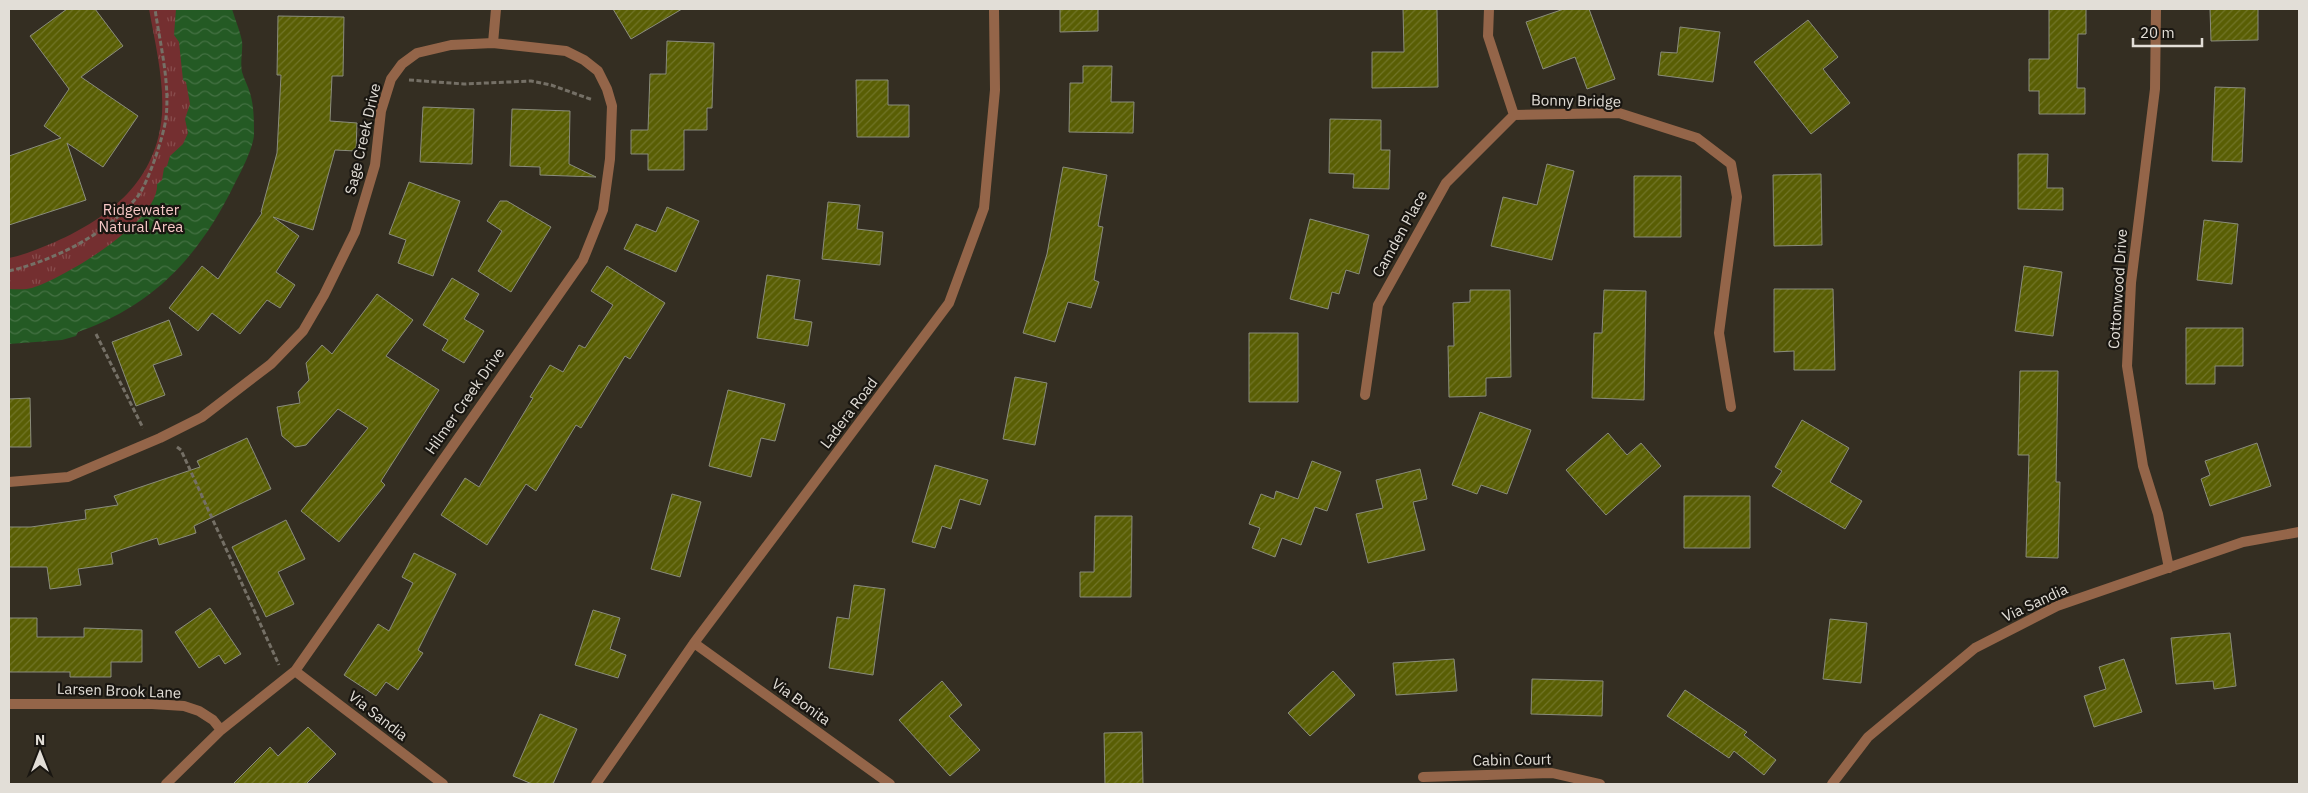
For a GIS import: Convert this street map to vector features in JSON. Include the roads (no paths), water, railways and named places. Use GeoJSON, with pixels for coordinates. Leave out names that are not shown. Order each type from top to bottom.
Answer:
{"type":"FeatureCollection","features":[{"type":"Feature","properties":{"kind":"street"},"geometry":{"type":"LineString","coordinates":[[493,43],[496,9]]}},
{"type":"Feature","properties":{"kind":"street","name":"Ladera Road"},"geometry":{"type":"LineString","coordinates":[[596,784],[694,643],[949,303],[984,208],[996,90],[994,9]]}},
{"type":"Feature","properties":{"kind":"street","name":"Bonny Bridge"},"geometry":{"type":"LineString","coordinates":[[1489,9],[1488,36],[1514,115],[1619,114],[1697,138],[1731,164],[1738,197],[1719,333],[1732,407]]}},
{"type":"Feature","properties":{"kind":"street","name":"Cottonwood Drive"},"geometry":{"type":"LineString","coordinates":[[2156,9],[2155,89],[2130,283],[2127,366],[2143,466],[2158,514],[2169,568]]}},
{"type":"Feature","properties":{"kind":"street","name":"Sage Creek Drive"},"geometry":{"type":"LineString","coordinates":[[9,482],[68,477],[160,438],[202,417],[271,364],[303,331],[355,232],[375,165],[381,111],[391,79],[402,64],[417,53],[451,45],[493,43]]}},
{"type":"Feature","properties":{"kind":"street","name":"Hilmer Creek Drive"},"geometry":{"type":"LineString","coordinates":[[166,784],[222,730],[296,671],[583,260],[603,210],[610,159],[612,106],[607,89],[598,70],[566,51],[493,43]]}},
{"type":"Feature","properties":{"kind":"street","name":"Camden Place"},"geometry":{"type":"LineString","coordinates":[[1365,395],[1378,305],[1446,183],[1514,115]]}},
{"type":"Feature","properties":{"kind":"street","name":"Via Sandia"},"geometry":{"type":"LineString","coordinates":[[1832,784],[1868,737],[1975,648],[2057,606],[2243,542],[2299,532]]}},
{"type":"Feature","properties":{"kind":"street","name":"Via Bonita"},"geometry":{"type":"LineString","coordinates":[[694,643],[890,784]]}},
{"type":"Feature","properties":{"kind":"street","name":"Via Sandia"},"geometry":{"type":"LineString","coordinates":[[296,671],[443,784]]}},
{"type":"Feature","properties":{"kind":"street","name":"Larsen Brook Lane"},"geometry":{"type":"LineString","coordinates":[[9,704],[152,704],[184,706],[199,711],[213,720],[222,730]]}},
{"type":"Feature","properties":{"kind":"street","name":"Cabin Court"},"geometry":{"type":"LineString","coordinates":[[1423,777],[1552,772],[1600,784]]}},
{"type":"Feature","properties":{"kind":"water"},"geometry":{"type":"Polygon","coordinates":[[[176,9],[232,9],[242,41],[242,72],[253,108],[254,134],[250,152],[207,233],[190,255],[152,292],[105,321],[78,332],[76,336],[62,340],[9,344],[9,289],[29,289],[47,282],[108,246],[127,231],[154,199],[157,184],[162,180],[164,168],[167,166],[170,156],[183,144],[188,133],[185,119],[190,104],[186,82],[183,80],[179,42],[174,35],[176,9]]]}},
{"type":"Feature","properties":{"kind":"park label","name":"Ridgewater Natural Area"},"geometry":{"type":"Point","coordinates":[141,218]}}]}
